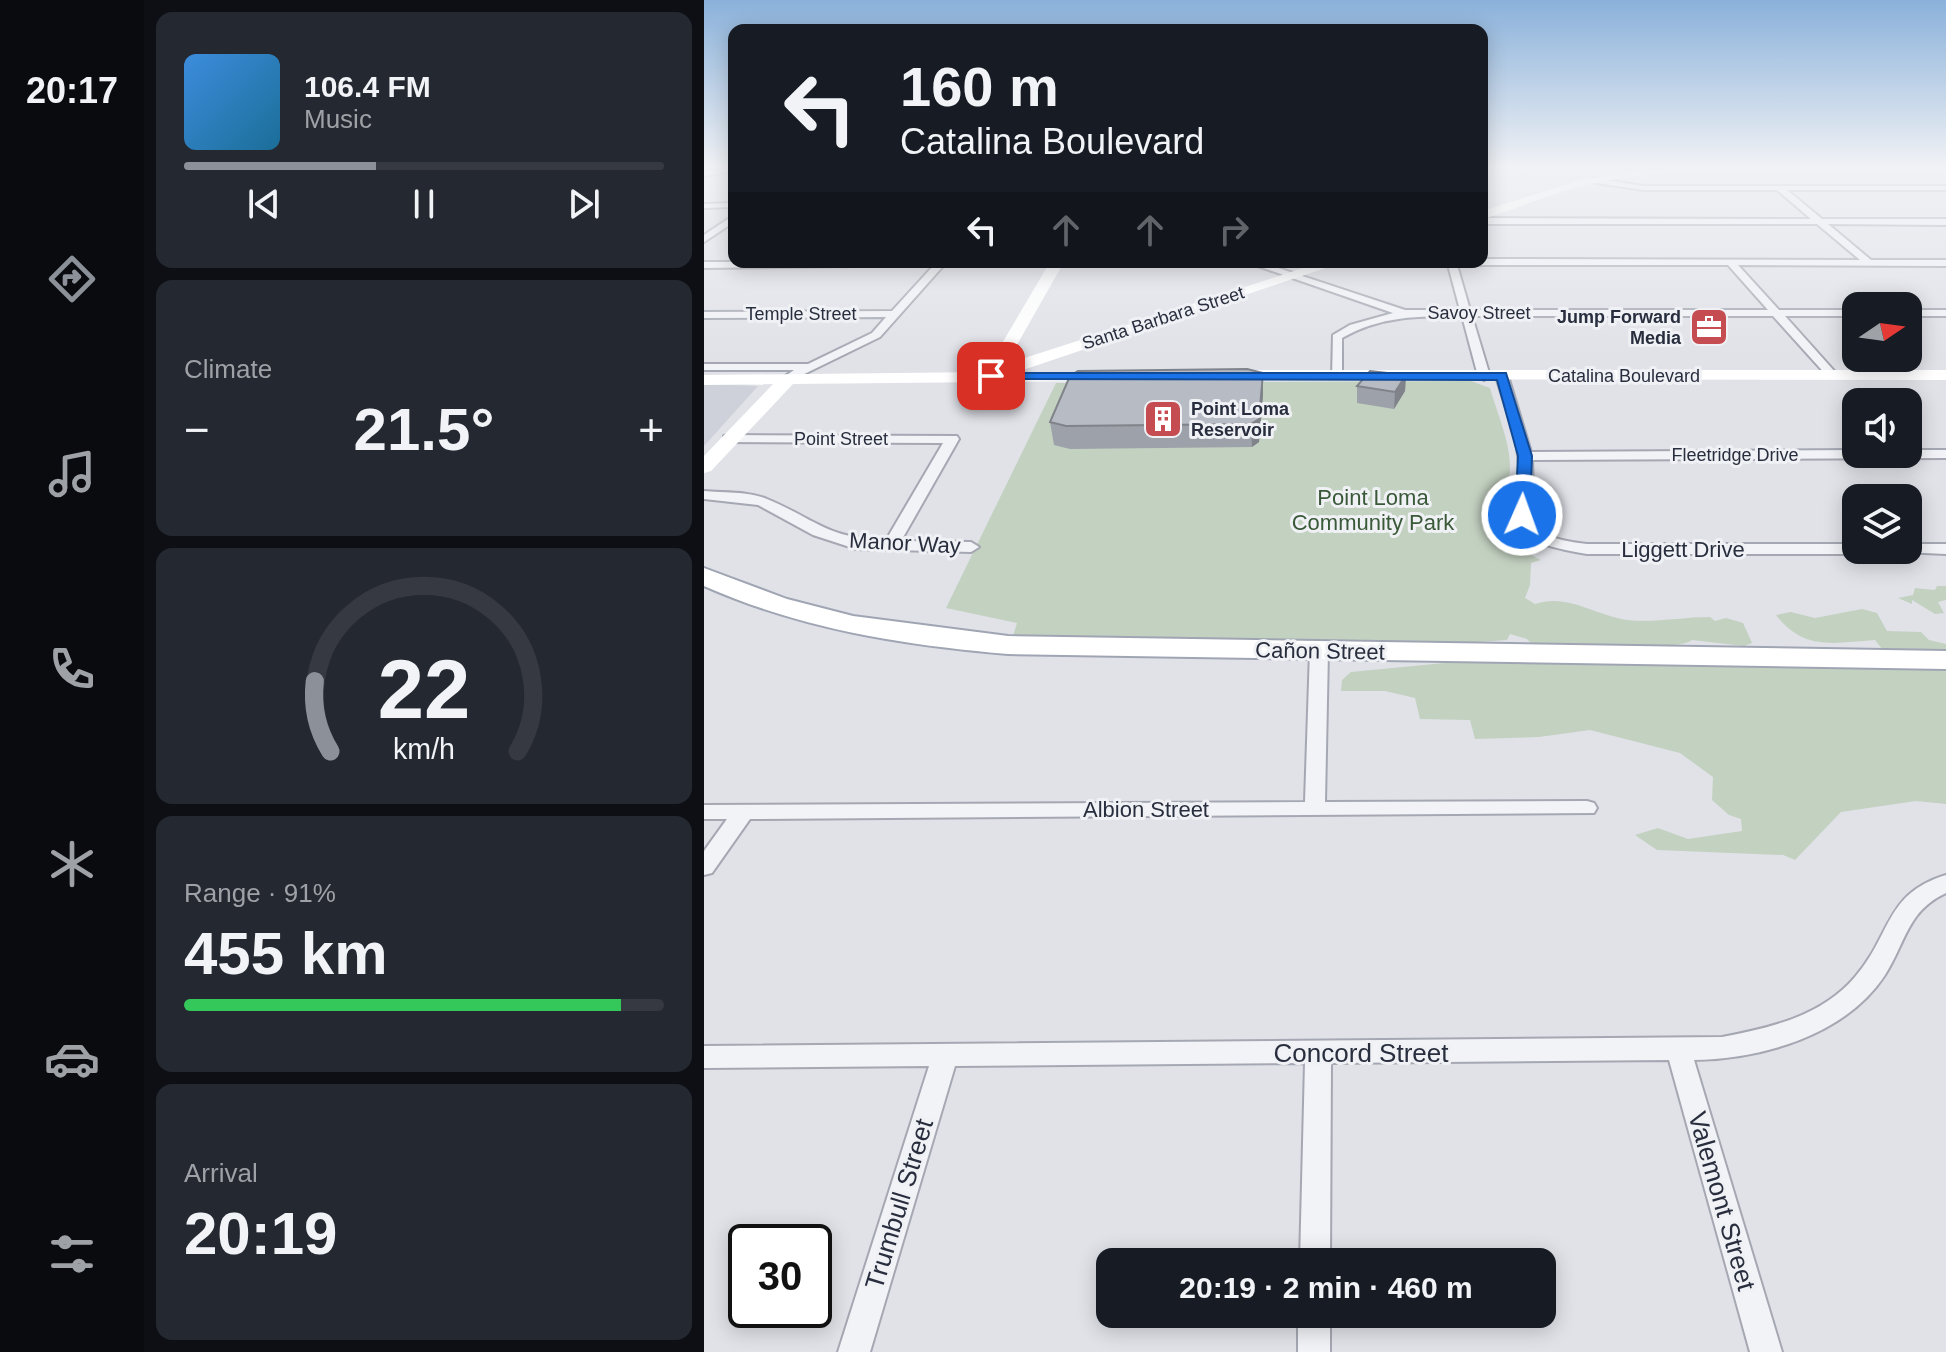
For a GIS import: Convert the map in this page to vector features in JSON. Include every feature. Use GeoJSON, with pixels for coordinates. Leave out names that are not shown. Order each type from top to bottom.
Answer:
{"type":"FeatureCollection","features":[{"type":"Feature","properties":{"kind":"main road","name":"Cañon Street"},"geometry":{"type":"LineString","coordinates":[[704,576],[799,613],[919,637],[1042,647],[1946,660]]}},
{"type":"Feature","properties":{"kind":"street"},"geometry":{"type":"LineString","coordinates":[[704,239],[719,229]]}},
{"type":"Feature","properties":{"kind":"street"},"geometry":{"type":"LineString","coordinates":[[1828,229],[1870,264]]}},
{"type":"Feature","properties":{"kind":"street"},"geometry":{"type":"LineString","coordinates":[[716,231],[728,231]]}},
{"type":"Feature","properties":{"kind":"street"},"geometry":{"type":"LineString","coordinates":[[1488,263],[1946,263]]}},
{"type":"Feature","properties":{"kind":"street"},"geometry":{"type":"LineString","coordinates":[[1732,264],[1832,375]]}},
{"type":"Feature","properties":{"kind":"street"},"geometry":{"type":"LineString","coordinates":[[704,265],[728,265]]}},
{"type":"Feature","properties":{"kind":"street"},"geometry":{"type":"LineString","coordinates":[[704,467],[782,378],[876,335],[937,268]]}},
{"type":"Feature","properties":{"kind":"street"},"geometry":{"type":"LineString","coordinates":[[991,376],[1054,268]]}},
{"type":"Feature","properties":{"kind":"street"},"geometry":{"type":"LineString","coordinates":[[1272,268],[1404,313]]}},
{"type":"Feature","properties":{"kind":"street","name":"Santa Barbara Street"},"geometry":{"type":"LineString","coordinates":[[991,376],[1318,268]]}},
{"type":"Feature","properties":{"kind":"street"},"geometry":{"type":"LineString","coordinates":[[1450,268],[1465,313],[1525,456]]}},
{"type":"Feature","properties":{"kind":"street","name":"Savoy Street"},"geometry":{"type":"LineString","coordinates":[[1336,375],[1337,337],[1354,327],[1404,313],[1842,313]]}},
{"type":"Feature","properties":{"kind":"street"},"geometry":{"type":"LineString","coordinates":[[1922,313],[1946,313]]}},
{"type":"Feature","properties":{"kind":"street","name":"Temple Street"},"geometry":{"type":"LineString","coordinates":[[704,315],[897,314]]}},
{"type":"Feature","properties":{"kind":"street"},"geometry":{"type":"LineString","coordinates":[[704,367],[811,367]]}},
{"type":"Feature","properties":{"kind":"street"},"geometry":{"type":"LineString","coordinates":[[704,377],[1129,375]]}},
{"type":"Feature","properties":{"kind":"street","name":"Catalina Boulevard"},"geometry":{"type":"LineString","coordinates":[[1205,375],[1946,375]]}},
{"type":"Feature","properties":{"kind":"street"},"geometry":{"type":"LineString","coordinates":[[758,409],[801,385],[836,377]]}},
{"type":"Feature","properties":{"kind":"street","name":"Point Street"},"geometry":{"type":"LineString","coordinates":[[729,439],[952,439],[890,546]]}},
{"type":"Feature","properties":{"kind":"street","name":"Fleetridge Drive"},"geometry":{"type":"LineString","coordinates":[[1525,456],[1946,454]]}},
{"type":"Feature","properties":{"kind":"street","name":"Liggett Drive"},"geometry":{"type":"LineString","coordinates":[[1525,456],[1522,515],[1542,537],[1587,549],[1842,549]]}},
{"type":"Feature","properties":{"kind":"street","name":"Manor Way"},"geometry":{"type":"LineString","coordinates":[[704,495],[755,499],[829,536],[856,544],[971,547]]}},
{"type":"Feature","properties":{"kind":"street"},"geometry":{"type":"LineString","coordinates":[[1922,549],[1946,549]]}},
{"type":"Feature","properties":{"kind":"street"},"geometry":{"type":"LineString","coordinates":[[1315,808],[1319,651]]}},
{"type":"Feature","properties":{"kind":"street","name":"Albion Street"},"geometry":{"type":"LineString","coordinates":[[704,812],[1587,808]]}},
{"type":"Feature","properties":{"kind":"street"},"geometry":{"type":"LineString","coordinates":[[704,867],[744,812]]}},
{"type":"Feature","properties":{"kind":"street","name":"Concord Street"},"geometry":{"type":"LineString","coordinates":[[704,1057],[1679,1051],[1746,1044],[1777,1037],[1821,1019],[1855,994],[1871,976],[1912,901],[1946,883]]}},
{"type":"Feature","properties":{"kind":"street","name":"Valemont Street"},"geometry":{"type":"LineString","coordinates":[[1679,1051],[1766,1352]]}},
{"type":"Feature","properties":{"kind":"street"},"geometry":{"type":"LineString","coordinates":[[1315,1248],[1318,1053]]}},
{"type":"Feature","properties":{"kind":"street","name":"Trumbull Street"},"geometry":{"type":"LineString","coordinates":[[854,1352],[945,1056]]}},
{"type":"Feature","properties":{"kind":"street"},"geometry":{"type":"LineString","coordinates":[[1314,1328],[1314,1352]]}},
{"type":"Feature","properties":{"kind":"shaded area"},"geometry":{"type":"Polygon","coordinates":[[[704,384],[758,386],[704,446],[704,384]]]}},
{"type":"Feature","properties":{"kind":"green space","name":"Point Loma Community Park"},"geometry":{"type":"Polygon","coordinates":[[[1471,381],[1490,388],[1508,447],[1510,476],[1504,518],[1505,535],[1520,548],[1519,553],[1523,551],[1541,560],[1531,563],[1530,585],[1525,598],[1535,604],[1547,601],[1570,603],[1627,620],[1710,617],[1715,621],[1726,618],[1743,623],[1752,643],[1744,646],[1692,640],[1682,644],[1643,647],[1534,647],[1527,639],[1510,634],[1507,640],[1449,644],[1013,636],[1017,623],[946,608],[1056,383],[1471,381]]]}},
{"type":"Feature","properties":{"kind":"green space"},"geometry":{"type":"Polygon","coordinates":[[[1937,586],[1946,586],[1946,600],[1938,602],[1944,613],[1935,614],[1912,600],[1912,604],[1898,598],[1913,595],[1915,588],[1935,590],[1937,586]]]}},
{"type":"Feature","properties":{"kind":"green space"},"geometry":{"type":"Polygon","coordinates":[[[1862,609],[1877,613],[1887,631],[1921,632],[1929,640],[1946,644],[1946,652],[1882,649],[1875,640],[1833,643],[1809,640],[1797,635],[1776,615],[1791,612],[1815,618],[1862,609]]]}},
{"type":"Feature","properties":{"kind":"green space"},"geometry":{"type":"Polygon","coordinates":[[[1465,661],[1946,668],[1946,804],[1916,801],[1841,812],[1795,860],[1783,855],[1657,850],[1635,835],[1658,828],[1688,839],[1742,831],[1741,819],[1729,815],[1712,800],[1713,777],[1680,753],[1590,730],[1539,737],[1475,739],[1470,720],[1420,719],[1415,698],[1385,691],[1341,691],[1342,680],[1351,672],[1465,661]]]}},
{"type":"Feature","properties":{"kind":"building"},"geometry":{"type":"Polygon","coordinates":[[[1247,369],[1263,373],[1259,419],[1251,424],[1066,426],[1050,422],[1070,376],[1078,371],[1247,369]]]}},
{"type":"Feature","properties":{"kind":"building"},"geometry":{"type":"Polygon","coordinates":[[[1370,371],[1406,375],[1395,392],[1357,386],[1370,371]]]}},
{"type":"Feature","properties":{"kind":"place","name":"Jump Forward Media"},"geometry":{"type":"Point","coordinates":[1709,327]}},
{"type":"Feature","properties":{"kind":"place","name":"Point Loma Reservoir"},"geometry":{"type":"Point","coordinates":[1163,419]}},
{"type":"Feature","properties":{"kind":"route"},"geometry":{"type":"LineString","coordinates":[[991,376],[1502,376],[1525,456],[1522,515]]}}]}
